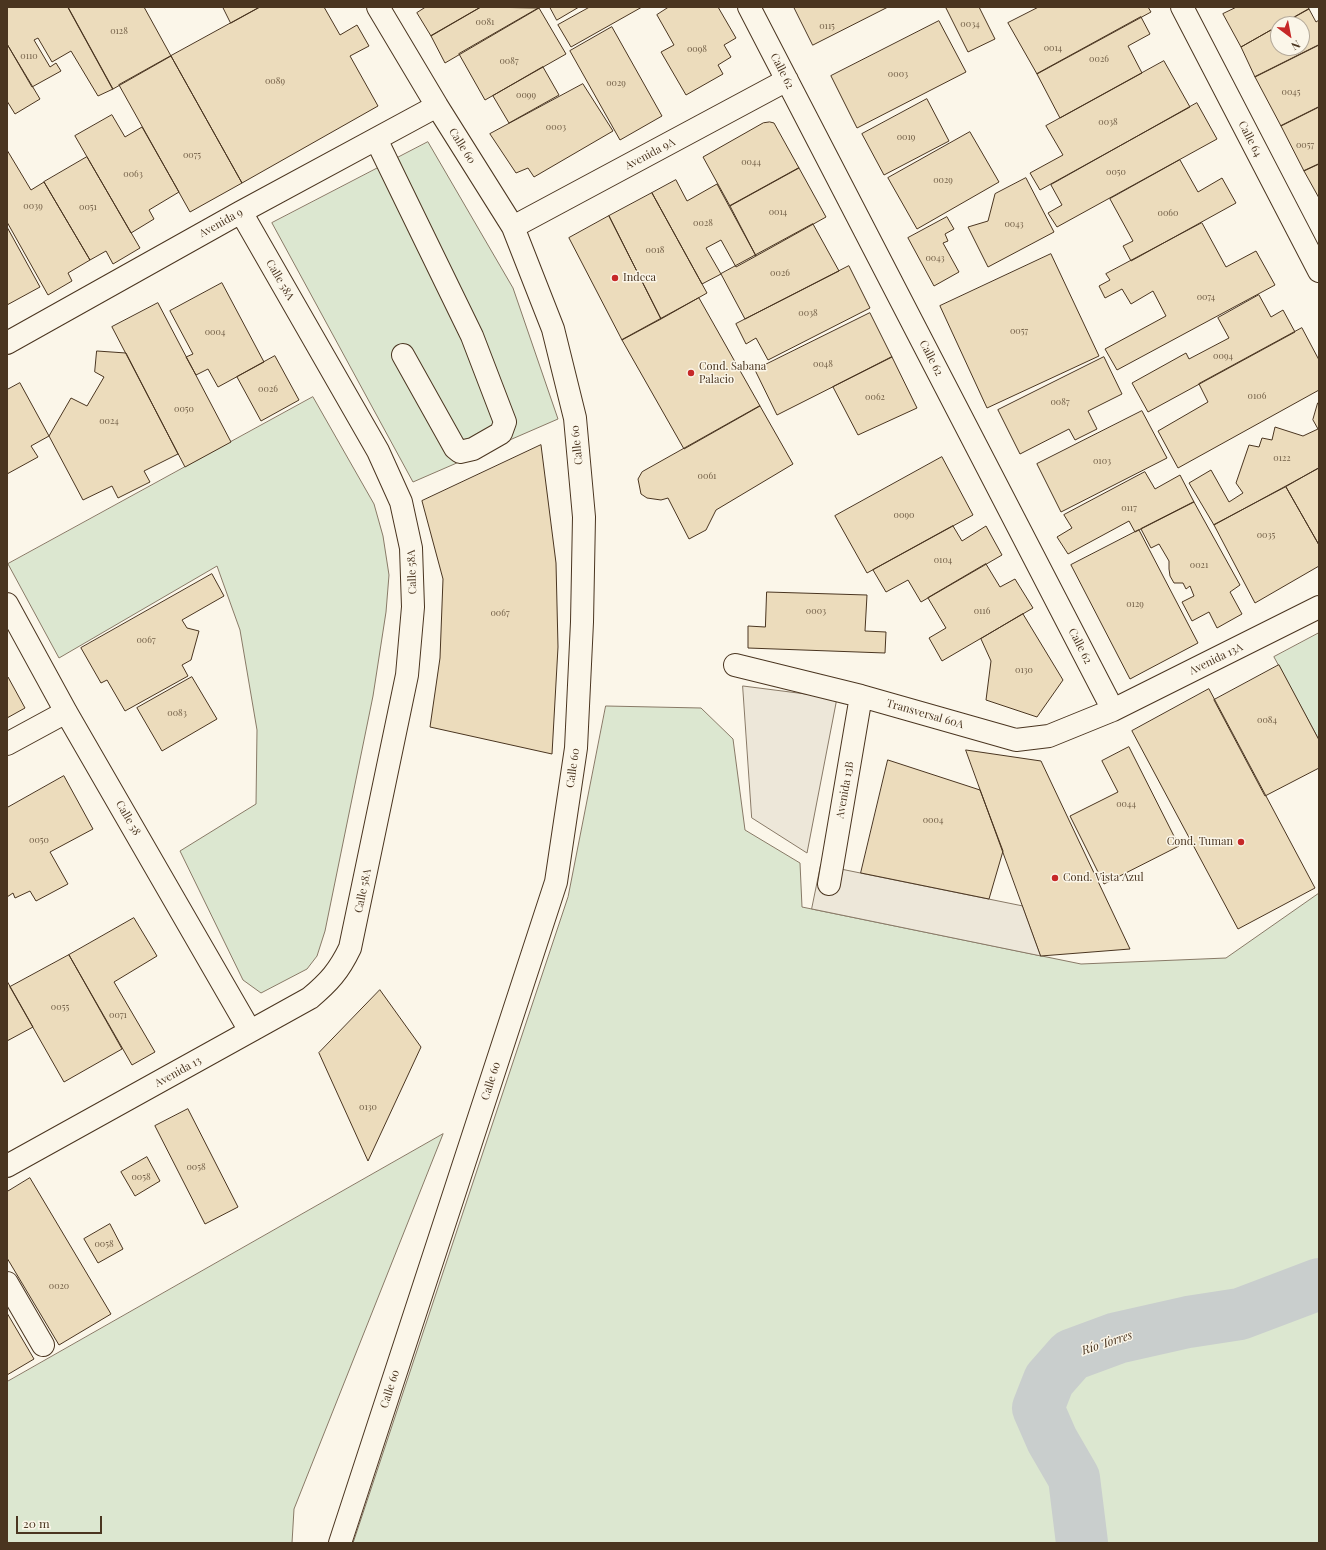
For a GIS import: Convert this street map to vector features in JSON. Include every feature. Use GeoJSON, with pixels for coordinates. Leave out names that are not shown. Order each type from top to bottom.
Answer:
{"type":"FeatureCollection","features":[{"type":"Feature","properties":{"kind":"street","name":"Calle 60"},"geometry":{"type":"LineString","coordinates":[[340,1543],[556,882],[576,748],[582,622],[584,517],[574,418],[553,330],[513,227],[437,106],[378,7]]}},
{"type":"Feature","properties":{"kind":"street","name":"Calle 62"},"geometry":{"type":"LineString","coordinates":[[749,7],[1113,710]]}},
{"type":"Feature","properties":{"kind":"street","name":"Calle 64"},"geometry":{"type":"LineString","coordinates":[[1182,7],[1319,270]]}},
{"type":"Feature","properties":{"kind":"street","name":"Avenida 9A"},"geometry":{"type":"LineString","coordinates":[[513,227],[787,80]]}},
{"type":"Feature","properties":{"kind":"street","name":"Avenida 9"},"geometry":{"type":"LineString","coordinates":[[7,343],[241,212],[437,106]]}},
{"type":"Feature","properties":{"kind":"street"},"geometry":{"type":"LineString","coordinates":[[376,139],[472,336],[505,422],[501,434],[473,449],[460,452],[455,448],[403,355]]}},
{"type":"Feature","properties":{"kind":"street","name":"Calle 58A"},"geometry":{"type":"LineString","coordinates":[[241,212],[378,450],[401,502],[411,548],[413,607],[407,675],[355,927],[350,948],[341,967]]}},
{"type":"Feature","properties":{"kind":"street","name":"Calle 58"},"geometry":{"type":"LineString","coordinates":[[7,604],[66,712],[250,1031]]}},
{"type":"Feature","properties":{"kind":"street","name":"Avenida 13A"},"geometry":{"type":"LineString","coordinates":[[1113,710],[1319,607]]}},
{"type":"Feature","properties":{"kind":"street","name":"Transversal 60A"},"geometry":{"type":"LineString","coordinates":[[735,665],[860,696],[1016,740],[1049,736],[1113,710]]}},
{"type":"Feature","properties":{"kind":"street","name":"Avenida 13B"},"geometry":{"type":"LineString","coordinates":[[829,884],[860,696]]}},
{"type":"Feature","properties":{"kind":"street"},"geometry":{"type":"LineString","coordinates":[[7,744],[66,712]]}},
{"type":"Feature","properties":{"kind":"street","name":"Avenida 13"},"geometry":{"type":"LineString","coordinates":[[7,1166],[310,998],[326,985],[341,967]]}},
{"type":"Feature","properties":{"kind":"street"},"geometry":{"type":"LineString","coordinates":[[7,1283],[43,1345]]}},
{"type":"Feature","properties":{"kind":"green space"},"geometry":{"type":"Polygon","coordinates":[[[428,142],[513,288],[558,419],[413,482],[272,223],[428,142]]]}},
{"type":"Feature","properties":{"kind":"green space"},"geometry":{"type":"Polygon","coordinates":[[[313,397],[374,504],[383,536],[389,575],[386,612],[373,696],[325,931],[317,956],[307,969],[261,993],[243,980],[180,851],[256,804],[257,730],[240,630],[217,566],[59,658],[8,564],[313,397]]]}},
{"type":"Feature","properties":{"kind":"green space"},"geometry":{"type":"Polygon","coordinates":[[[1319,633],[1319,740],[1274,657],[1319,633]]]}},
{"type":"Feature","properties":{"kind":"green space"},"geometry":{"type":"Polygon","coordinates":[[[606,706],[701,708],[733,739],[745,830],[800,863],[802,907],[1081,964],[1226,958],[1319,893],[1319,1543],[353,1543],[568,897],[606,706]]]}},
{"type":"Feature","properties":{"kind":"green space"},"geometry":{"type":"Polygon","coordinates":[[[443,1134],[294,1509],[292,1543],[7,1543],[7,1382],[443,1134]]]}},
{"type":"Feature","properties":{"kind":"shaded area"},"geometry":{"type":"Polygon","coordinates":[[[743,686],[837,698],[807,853],[752,818],[743,686]]]}},
{"type":"Feature","properties":{"kind":"shaded area"},"geometry":{"type":"Polygon","coordinates":[[[821,865],[1023,906],[1041,956],[812,909],[821,865]]]}},
{"type":"Feature","properties":{"kind":"building"},"geometry":{"type":"Polygon","coordinates":[[[7,7],[68,7],[113,89],[98,96],[71,51],[52,62],[38,38],[34,40],[50,67],[56,63],[61,71],[32,87],[7,44],[7,7]]]}},
{"type":"Feature","properties":{"kind":"building"},"geometry":{"type":"Polygon","coordinates":[[[68,7],[144,7],[171,56],[113,89],[68,7]]]}},
{"type":"Feature","properties":{"kind":"building"},"geometry":{"type":"Polygon","coordinates":[[[223,7],[260,7],[231,23],[223,7]]]}},
{"type":"Feature","properties":{"kind":"building"},"geometry":{"type":"Polygon","coordinates":[[[260,7],[324,7],[340,35],[357,25],[369,46],[350,56],[378,106],[242,183],[171,56],[260,7]]]}},
{"type":"Feature","properties":{"kind":"building"},"geometry":{"type":"Polygon","coordinates":[[[426,7],[481,7],[431,36],[417,13],[426,7]]]}},
{"type":"Feature","properties":{"kind":"building"},"geometry":{"type":"Polygon","coordinates":[[[481,7],[539,8],[445,63],[431,36],[481,7]]]}},
{"type":"Feature","properties":{"kind":"building"},"geometry":{"type":"Polygon","coordinates":[[[550,7],[579,7],[557,20],[550,7]]]}},
{"type":"Feature","properties":{"kind":"building"},"geometry":{"type":"Polygon","coordinates":[[[590,7],[642,7],[571,47],[558,25],[590,7]]]}},
{"type":"Feature","properties":{"kind":"building"},"geometry":{"type":"Polygon","coordinates":[[[669,7],[718,7],[736,38],[724,45],[731,57],[718,65],[723,74],[686,95],[661,52],[674,45],[657,15],[669,7]]]}},
{"type":"Feature","properties":{"kind":"building"},"geometry":{"type":"Polygon","coordinates":[[[794,7],[888,7],[813,45],[794,7]]]}},
{"type":"Feature","properties":{"kind":"building"},"geometry":{"type":"Polygon","coordinates":[[[979,7],[995,39],[968,52],[946,8],[979,7]]]}},
{"type":"Feature","properties":{"kind":"building"},"geometry":{"type":"Polygon","coordinates":[[[1039,7],[1148,7],[1151,12],[1037,74],[1008,23],[1039,7]]]}},
{"type":"Feature","properties":{"kind":"building"},"geometry":{"type":"Polygon","coordinates":[[[1237,7],[1308,7],[1309,9],[1296,16],[1270,16],[1270,31],[1241,47],[1223,14],[1237,7]]]}},
{"type":"Feature","properties":{"kind":"building"},"geometry":{"type":"Polygon","coordinates":[[[539,8],[566,54],[485,100],[459,54],[539,8]]]}},
{"type":"Feature","properties":{"kind":"building"},"geometry":{"type":"Polygon","coordinates":[[[1309,9],[1316,22],[1319,20],[1319,45],[1310,50],[1310,16],[1296,16],[1309,9]]]}},
{"type":"Feature","properties":{"kind":"building"},"geometry":{"type":"Polygon","coordinates":[[[1141,17],[1150,34],[1128,46],[1142,73],[1060,118],[1037,74],[1141,17]]]}},
{"type":"Feature","properties":{"kind":"building"},"geometry":{"type":"Polygon","coordinates":[[[939,21],[966,72],[857,128],[831,76],[939,21]]]}},
{"type":"Feature","properties":{"kind":"building"},"geometry":{"type":"Polygon","coordinates":[[[612,27],[662,116],[620,140],[570,51],[612,27]]]}},
{"type":"Feature","properties":{"kind":"building"},"geometry":{"type":"Polygon","coordinates":[[[1270,31],[1270,56],[1297,56],[1255,77],[1241,47],[1270,31]]]}},
{"type":"Feature","properties":{"kind":"building"},"geometry":{"type":"Polygon","coordinates":[[[7,44],[40,99],[15,114],[7,101],[7,44]]]}},
{"type":"Feature","properties":{"kind":"building"},"geometry":{"type":"Polygon","coordinates":[[[1319,45],[1319,107],[1281,126],[1255,77],[1297,56],[1310,56],[1310,50],[1319,45]]]}},
{"type":"Feature","properties":{"kind":"building"},"geometry":{"type":"Polygon","coordinates":[[[171,56],[242,183],[190,212],[119,85],[171,56]]]}},
{"type":"Feature","properties":{"kind":"building"},"geometry":{"type":"Polygon","coordinates":[[[1164,61],[1190,107],[1040,190],[1030,173],[1063,155],[1046,126],[1164,61]]]}},
{"type":"Feature","properties":{"kind":"building"},"geometry":{"type":"Polygon","coordinates":[[[543,67],[559,95],[509,123],[493,96],[543,67]]]}},
{"type":"Feature","properties":{"kind":"building"},"geometry":{"type":"Polygon","coordinates":[[[583,84],[613,131],[534,177],[528,168],[516,173],[490,134],[583,84]]]}},
{"type":"Feature","properties":{"kind":"building"},"geometry":{"type":"Polygon","coordinates":[[[927,99],[949,141],[884,175],[862,134],[927,99]]]}},
{"type":"Feature","properties":{"kind":"building"},"geometry":{"type":"Polygon","coordinates":[[[1197,103],[1217,139],[1057,227],[1048,213],[1062,205],[1051,185],[1197,103]]]}},
{"type":"Feature","properties":{"kind":"building"},"geometry":{"type":"Polygon","coordinates":[[[1319,107],[1319,164],[1304,171],[1281,126],[1319,107]]]}},
{"type":"Feature","properties":{"kind":"building"},"geometry":{"type":"Polygon","coordinates":[[[112,115],[125,137],[142,127],[179,192],[149,210],[154,219],[131,233],[75,136],[112,115]]]}},
{"type":"Feature","properties":{"kind":"building"},"geometry":{"type":"Polygon","coordinates":[[[763,123],[774,123],[799,168],[730,206],[703,157],[763,123]]]}},
{"type":"Feature","properties":{"kind":"building"},"geometry":{"type":"Polygon","coordinates":[[[970,132],[999,182],[917,229],[888,178],[970,132]]]}},
{"type":"Feature","properties":{"kind":"building"},"geometry":{"type":"Polygon","coordinates":[[[7,150],[31,190],[44,182],[90,260],[68,273],[72,281],[48,295],[7,222],[7,150]]]}},
{"type":"Feature","properties":{"kind":"building"},"geometry":{"type":"Polygon","coordinates":[[[87,157],[140,248],[113,264],[106,251],[90,260],[44,182],[87,157]]]}},
{"type":"Feature","properties":{"kind":"building"},"geometry":{"type":"Polygon","coordinates":[[[1180,160],[1198,192],[1222,178],[1236,203],[1131,261],[1123,246],[1133,241],[1110,199],[1180,160]]]}},
{"type":"Feature","properties":{"kind":"building"},"geometry":{"type":"Polygon","coordinates":[[[1319,164],[1319,198],[1304,171],[1319,164]]]}},
{"type":"Feature","properties":{"kind":"building"},"geometry":{"type":"Polygon","coordinates":[[[799,168],[826,217],[756,256],[730,206],[799,168]]]}},
{"type":"Feature","properties":{"kind":"building"},"geometry":{"type":"Polygon","coordinates":[[[1026,178],[1054,232],[988,267],[968,227],[988,221],[995,194],[1026,178]]]}},
{"type":"Feature","properties":{"kind":"building"},"geometry":{"type":"Polygon","coordinates":[[[676,180],[687,201],[717,184],[756,256],[736,267],[721,240],[706,248],[721,274],[702,284],[652,193],[676,180]]]}},
{"type":"Feature","properties":{"kind":"building"},"geometry":{"type":"Polygon","coordinates":[[[652,193],[707,293],[661,319],[609,216],[652,193]]]}},
{"type":"Feature","properties":{"kind":"building","name":"Indeca"},"geometry":{"type":"Polygon","coordinates":[[[609,216],[661,319],[622,340],[569,238],[609,216]]]}},
{"type":"Feature","properties":{"kind":"building"},"geometry":{"type":"Polygon","coordinates":[[[947,217],[954,229],[945,234],[948,241],[943,243],[959,272],[934,286],[908,238],[947,217]]]}},
{"type":"Feature","properties":{"kind":"building"},"geometry":{"type":"Polygon","coordinates":[[[1202,223],[1226,267],[1256,251],[1275,285],[1117,370],[1105,349],[1166,316],[1153,291],[1131,304],[1122,289],[1105,298],[1099,286],[1110,280],[1106,274],[1202,223]]]}},
{"type":"Feature","properties":{"kind":"building"},"geometry":{"type":"Polygon","coordinates":[[[813,224],[839,271],[745,319],[721,274],[813,224]]]}},
{"type":"Feature","properties":{"kind":"building"},"geometry":{"type":"Polygon","coordinates":[[[7,227],[40,287],[7,305],[7,227]]]}},
{"type":"Feature","properties":{"kind":"building"},"geometry":{"type":"Polygon","coordinates":[[[1051,254],[1099,356],[987,408],[940,306],[1051,254]]]}},
{"type":"Feature","properties":{"kind":"building"},"geometry":{"type":"Polygon","coordinates":[[[849,266],[870,308],[768,360],[756,338],[746,344],[736,324],[849,266]]]}},
{"type":"Feature","properties":{"kind":"building"},"geometry":{"type":"Polygon","coordinates":[[[222,283],[264,362],[218,387],[208,369],[196,375],[186,357],[193,354],[170,311],[222,283]]]}},
{"type":"Feature","properties":{"kind":"building"},"geometry":{"type":"Polygon","coordinates":[[[1259,295],[1271,317],[1283,310],[1295,332],[1148,412],[1132,383],[1186,353],[1189,359],[1229,338],[1218,318],[1259,295]]]}},
{"type":"Feature","properties":{"kind":"building","name":"Cond. Sabana Palacio"},"geometry":{"type":"Polygon","coordinates":[[[699,298],[760,406],[684,449],[622,340],[699,298]]]}},
{"type":"Feature","properties":{"kind":"building"},"geometry":{"type":"Polygon","coordinates":[[[158,303],[231,442],[185,467],[112,327],[158,303]]]}},
{"type":"Feature","properties":{"kind":"building"},"geometry":{"type":"Polygon","coordinates":[[[870,313],[892,357],[777,415],[755,370],[870,313]]]}},
{"type":"Feature","properties":{"kind":"building"},"geometry":{"type":"Polygon","coordinates":[[[1302,328],[1319,360],[1319,390],[1178,468],[1158,431],[1208,402],[1199,384],[1302,328]]]}},
{"type":"Feature","properties":{"kind":"building"},"geometry":{"type":"Polygon","coordinates":[[[97,351],[126,353],[178,454],[144,471],[150,482],[118,498],[112,486],[83,500],[49,436],[71,398],[87,406],[104,377],[95,372],[97,351]]]}},
{"type":"Feature","properties":{"kind":"building"},"geometry":{"type":"Polygon","coordinates":[[[275,356],[299,400],[261,421],[237,377],[275,356]]]}},
{"type":"Feature","properties":{"kind":"building"},"geometry":{"type":"Polygon","coordinates":[[[892,357],[917,408],[858,435],[833,387],[892,357]]]}},
{"type":"Feature","properties":{"kind":"building"},"geometry":{"type":"Polygon","coordinates":[[[1104,357],[1122,394],[1088,411],[1097,429],[1075,440],[1069,429],[1020,454],[998,410],[1104,357]]]}},
{"type":"Feature","properties":{"kind":"building"},"geometry":{"type":"Polygon","coordinates":[[[20,383],[49,436],[31,446],[38,457],[7,474],[7,390],[20,383]]]}},
{"type":"Feature","properties":{"kind":"building"},"geometry":{"type":"Polygon","coordinates":[[[1318,403],[1319,468],[1214,525],[1189,483],[1211,470],[1229,502],[1243,493],[1236,483],[1249,445],[1259,447],[1262,438],[1272,440],[1275,427],[1303,436],[1318,429],[1313,420],[1318,403]]]}},
{"type":"Feature","properties":{"kind":"building"},"geometry":{"type":"Polygon","coordinates":[[[760,406],[793,464],[716,510],[706,530],[689,539],[668,498],[661,500],[647,498],[641,494],[638,479],[642,472],[760,406]]]}},
{"type":"Feature","properties":{"kind":"building"},"geometry":{"type":"Polygon","coordinates":[[[1142,411],[1167,458],[1061,512],[1037,464],[1142,411]]]}},
{"type":"Feature","properties":{"kind":"building"},"geometry":{"type":"Polygon","coordinates":[[[541,445],[556,563],[558,647],[552,754],[430,727],[440,658],[443,579],[422,501],[541,445]]]}},
{"type":"Feature","properties":{"kind":"building"},"geometry":{"type":"Polygon","coordinates":[[[942,457],[973,515],[867,573],[835,516],[942,457]]]}},
{"type":"Feature","properties":{"kind":"building"},"geometry":{"type":"Polygon","coordinates":[[[1319,468],[1319,545],[1286,487],[1319,468]]]}},
{"type":"Feature","properties":{"kind":"building"},"geometry":{"type":"Polygon","coordinates":[[[1145,472],[1155,489],[1180,475],[1194,502],[1135,532],[1129,521],[1068,554],[1057,537],[1072,528],[1064,515],[1145,472]]]}},
{"type":"Feature","properties":{"kind":"building"},"geometry":{"type":"Polygon","coordinates":[[[1286,487],[1319,545],[1319,566],[1255,603],[1214,525],[1286,487]]]}},
{"type":"Feature","properties":{"kind":"building"},"geometry":{"type":"Polygon","coordinates":[[[1194,502],[1240,585],[1230,592],[1242,614],[1217,628],[1209,612],[1192,621],[1182,602],[1194,596],[1190,586],[1186,589],[1183,583],[1174,583],[1170,576],[1169,561],[1159,544],[1151,548],[1141,529],[1194,502]]]}},
{"type":"Feature","properties":{"kind":"building"},"geometry":{"type":"Polygon","coordinates":[[[953,526],[962,541],[986,526],[1002,555],[921,602],[908,580],[886,592],[873,570],[953,526]]]}},
{"type":"Feature","properties":{"kind":"building"},"geometry":{"type":"Polygon","coordinates":[[[1139,530],[1198,643],[1130,679],[1071,565],[1139,530]]]}},
{"type":"Feature","properties":{"kind":"building"},"geometry":{"type":"Polygon","coordinates":[[[986,564],[1000,587],[1015,579],[1033,608],[942,661],[929,638],[946,628],[928,598],[986,564]]]}},
{"type":"Feature","properties":{"kind":"building"},"geometry":{"type":"Polygon","coordinates":[[[212,574],[224,596],[182,620],[187,628],[199,631],[191,660],[182,665],[188,676],[125,711],[107,680],[101,683],[81,648],[212,574]]]}},
{"type":"Feature","properties":{"kind":"building"},"geometry":{"type":"Polygon","coordinates":[[[767,592],[867,595],[865,631],[886,632],[885,653],[748,648],[748,626],[765,627],[767,592]]]}},
{"type":"Feature","properties":{"kind":"building"},"geometry":{"type":"Polygon","coordinates":[[[1023,614],[1063,680],[1037,717],[986,700],[991,661],[981,639],[1023,614]]]}},
{"type":"Feature","properties":{"kind":"building"},"geometry":{"type":"Polygon","coordinates":[[[1279,665],[1319,740],[1319,768],[1265,796],[1214,700],[1279,665]]]}},
{"type":"Feature","properties":{"kind":"building"},"geometry":{"type":"Polygon","coordinates":[[[7,677],[25,708],[7,718],[7,677]]]}},
{"type":"Feature","properties":{"kind":"building"},"geometry":{"type":"Polygon","coordinates":[[[192,677],[217,719],[162,751],[137,708],[192,677]]]}},
{"type":"Feature","properties":{"kind":"building","name":"Cond. Tuman"},"geometry":{"type":"Polygon","coordinates":[[[1209,689],[1315,888],[1238,929],[1132,731],[1209,689]]]}},
{"type":"Feature","properties":{"kind":"building"},"geometry":{"type":"Polygon","coordinates":[[[1129,747],[1179,846],[1104,884],[1070,816],[1118,792],[1102,761],[1129,747]]]}},
{"type":"Feature","properties":{"kind":"building","name":"Cond. Vista Azul"},"geometry":{"type":"Polygon","coordinates":[[[966,750],[1041,761],[1130,949],[1041,956],[966,750]]]}},
{"type":"Feature","properties":{"kind":"building"},"geometry":{"type":"Polygon","coordinates":[[[888,760],[980,790],[1003,851],[989,899],[861,873],[888,760]]]}},
{"type":"Feature","properties":{"kind":"building"},"geometry":{"type":"Polygon","coordinates":[[[64,776],[93,829],[50,852],[68,884],[36,901],[30,891],[15,898],[13,893],[7,897],[7,808],[64,776]]]}},
{"type":"Feature","properties":{"kind":"building"},"geometry":{"type":"Polygon","coordinates":[[[134,918],[157,956],[114,982],[155,1052],[132,1065],[69,955],[134,918]]]}},
{"type":"Feature","properties":{"kind":"building"},"geometry":{"type":"Polygon","coordinates":[[[69,955],[122,1049],[64,1082],[10,987],[69,955]]]}},
{"type":"Feature","properties":{"kind":"building"},"geometry":{"type":"Polygon","coordinates":[[[7,981],[33,1027],[7,1041],[7,981]]]}},
{"type":"Feature","properties":{"kind":"building"},"geometry":{"type":"Polygon","coordinates":[[[380,990],[421,1047],[368,1161],[319,1053],[380,990]]]}},
{"type":"Feature","properties":{"kind":"building"},"geometry":{"type":"Polygon","coordinates":[[[188,1109],[238,1207],[205,1224],[155,1126],[188,1109]]]}},
{"type":"Feature","properties":{"kind":"building"},"geometry":{"type":"Polygon","coordinates":[[[147,1157],[160,1181],[135,1196],[121,1172],[147,1157]]]}},
{"type":"Feature","properties":{"kind":"building"},"geometry":{"type":"Polygon","coordinates":[[[30,1178],[111,1314],[59,1345],[7,1258],[7,1192],[30,1178]]]}},
{"type":"Feature","properties":{"kind":"building"},"geometry":{"type":"Polygon","coordinates":[[[110,1224],[123,1249],[98,1263],[84,1239],[110,1224]]]}},
{"type":"Feature","properties":{"kind":"building"},"geometry":{"type":"Polygon","coordinates":[[[7,1313],[34,1359],[7,1375],[7,1313]]]}},
{"type":"Feature","properties":{"kind":"waterway","name":"Río Torres"},"geometry":{"type":"LineString","coordinates":[[1082,1543],[1074,1478],[1052,1440],[1038,1408],[1049,1380],[1071,1355],[1117,1338],[1188,1322],[1240,1314],[1319,1284]]}},
{"type":"Feature","properties":{"kind":"place","name":"Indeca"},"geometry":{"type":"Point","coordinates":[615,278]}},
{"type":"Feature","properties":{"kind":"place","name":"Cond. Sabana Palacio"},"geometry":{"type":"Point","coordinates":[691,373]}},
{"type":"Feature","properties":{"kind":"place","name":"Cond. Tuman"},"geometry":{"type":"Point","coordinates":[1241,842]}},
{"type":"Feature","properties":{"kind":"place","name":"Cond. Vista Azul"},"geometry":{"type":"Point","coordinates":[1055,878]}}]}
